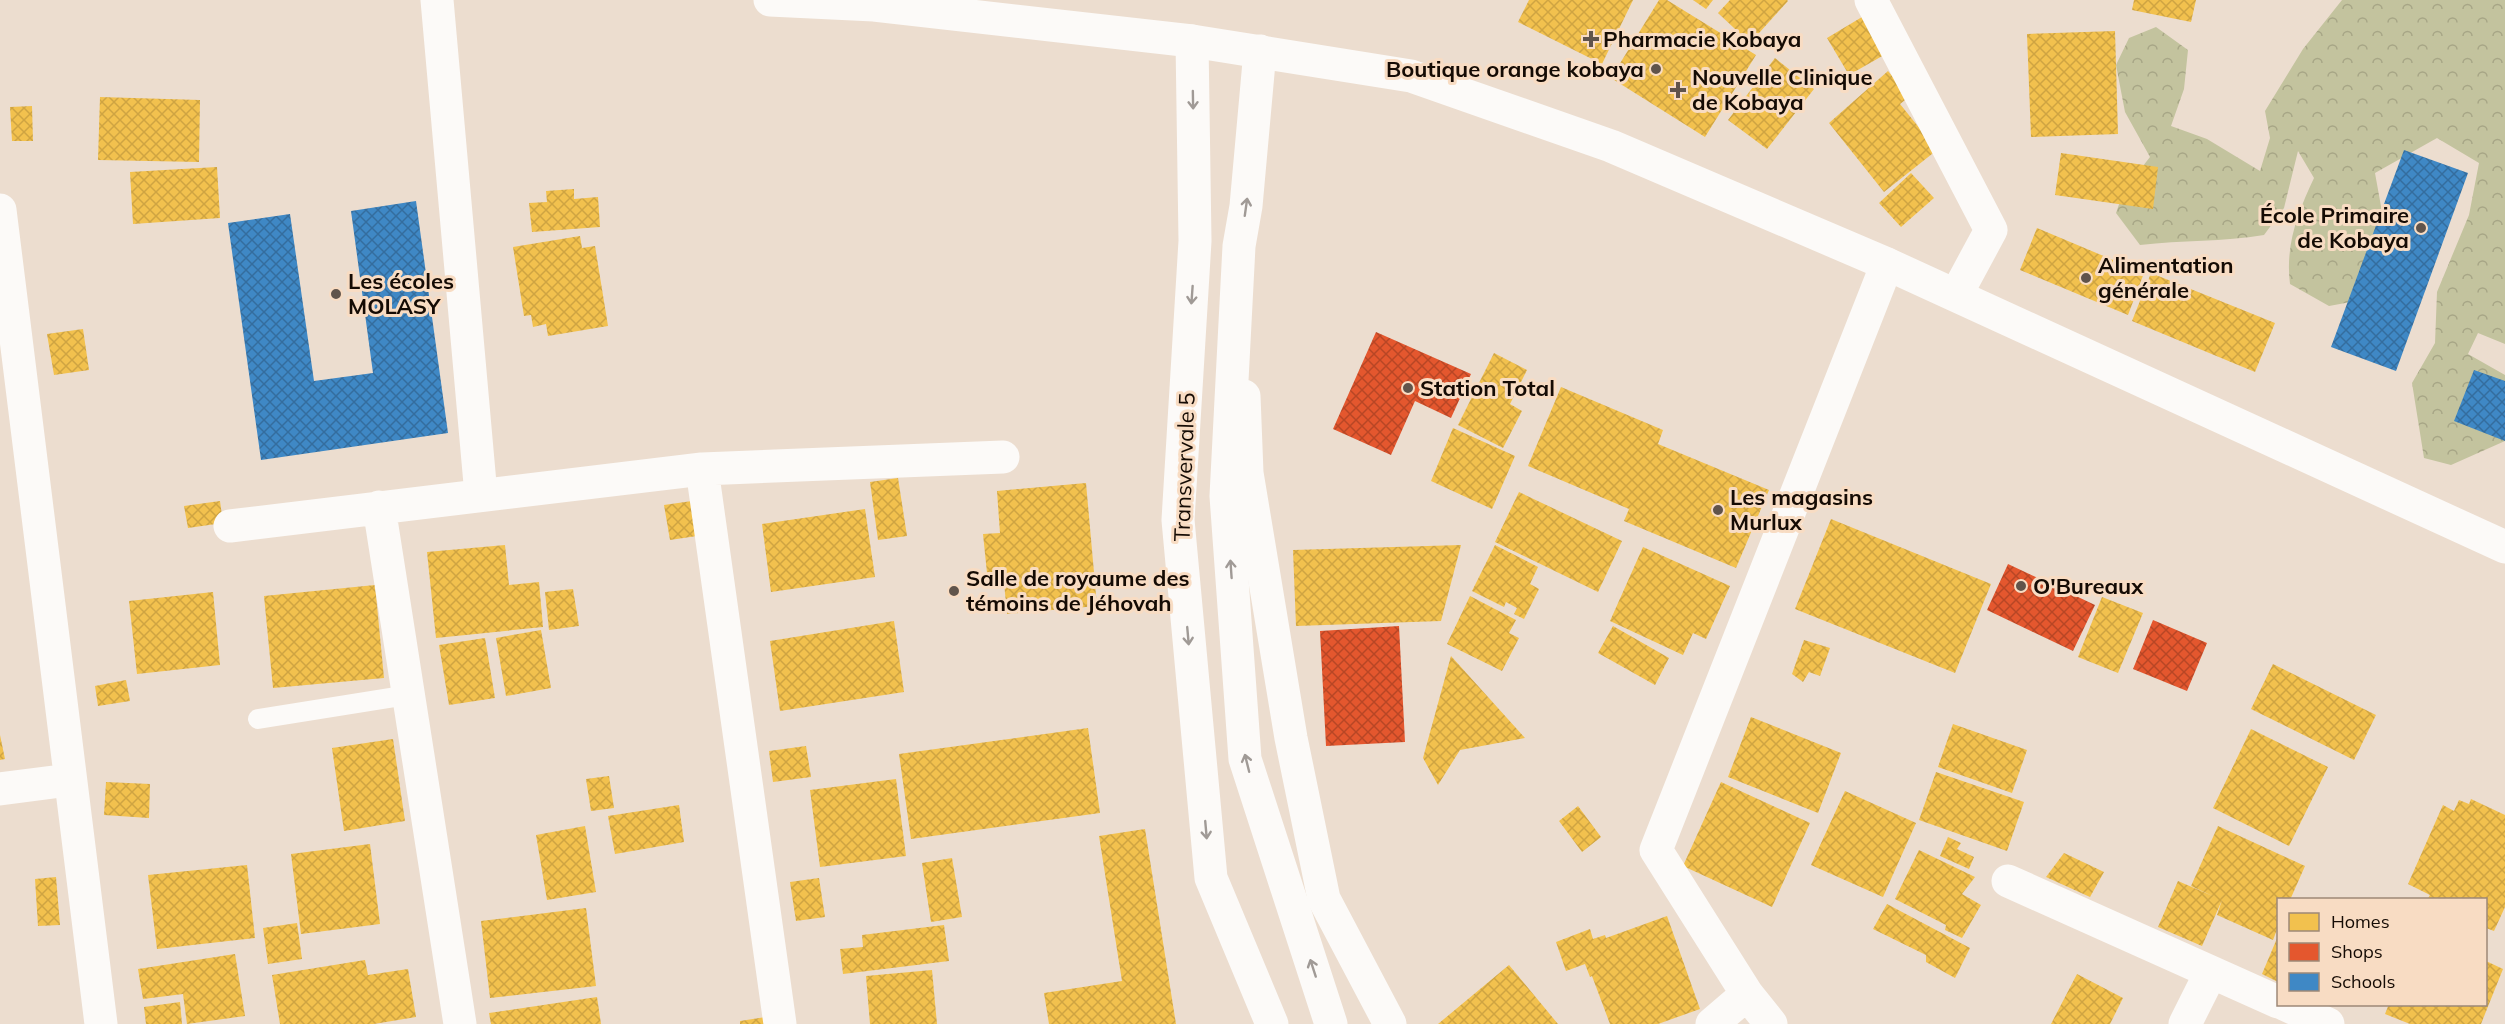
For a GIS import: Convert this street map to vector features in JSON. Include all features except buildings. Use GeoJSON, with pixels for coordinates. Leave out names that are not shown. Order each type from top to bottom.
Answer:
{"type":"FeatureCollection","features":[{"type":"Feature","properties":{"kind":"street"},"geometry":{"type":"LineString","coordinates":[[437,0],[481,495]]}},
{"type":"Feature","properties":{"kind":"street"},"geometry":{"type":"LineString","coordinates":[[770,0],[875,3],[1260,51],[1422,80],[1611,146],[1887,264],[2505,548]]}},
{"type":"Feature","properties":{"kind":"street"},"geometry":{"type":"LineString","coordinates":[[1879,2],[1991,230],[1956,295]]}},
{"type":"Feature","properties":{"kind":"street","name":"Transvervale 5"},"geometry":{"type":"LineString","coordinates":[[1192,42],[1195,241],[1178,520],[1211,879],[1272,1024]]}},
{"type":"Feature","properties":{"kind":"street","name":"Transvervale 5"},"geometry":{"type":"LineString","coordinates":[[1260,51],[1246,206],[1239,246],[1226,496],[1245,759],[1330,1024]]}},
{"type":"Feature","properties":{"kind":"street"},"geometry":{"type":"LineString","coordinates":[[0,210],[101,1024]]}},
{"type":"Feature","properties":{"kind":"street","name":"Transvervale 5"},"geometry":{"type":"LineString","coordinates":[[1239,246],[1246,473],[1291,738],[1324,899],[1390,1024]]}},
{"type":"Feature","properties":{"kind":"street"},"geometry":{"type":"LineString","coordinates":[[1772,1024],[1747,994],[1656,850],[1887,264]]}},
{"type":"Feature","properties":{"kind":"street"},"geometry":{"type":"LineString","coordinates":[[230,526],[702,469],[1003,457]]}},
{"type":"Feature","properties":{"kind":"street"},"geometry":{"type":"LineString","coordinates":[[702,469],[780,1024]]}},
{"type":"Feature","properties":{"kind":"street"},"geometry":{"type":"LineString","coordinates":[[379,507],[459,1024]]}},
{"type":"Feature","properties":{"kind":"street"},"geometry":{"type":"LineString","coordinates":[[0,789],[69,780]]}},
{"type":"Feature","properties":{"kind":"street"},"geometry":{"type":"LineString","coordinates":[[2008,881],[2277,1002]]}},
{"type":"Feature","properties":{"kind":"street"},"geometry":{"type":"LineString","coordinates":[[2185,1024],[2211,972]]}},
{"type":"Feature","properties":{"kind":"street"},"geometry":{"type":"LineString","coordinates":[[1712,1024],[1747,994]]}},
{"type":"Feature","properties":{"kind":"street"},"geometry":{"type":"LineString","coordinates":[[2286,1006],[2328,1024]]}},
{"type":"Feature","properties":{"kind":"lane"},"geometry":{"type":"LineString","coordinates":[[258,719],[408,694]]}},
{"type":"Feature","properties":{"kind":"green space"},"geometry":{"type":"Polygon","coordinates":[[[2342,0],[2505,0],[2505,344],[2478,333],[2468,354],[2505,375],[2505,441],[2451,465],[2424,458],[2412,383],[2435,343],[2437,292],[2469,215],[2479,163],[2437,138],[2375,173],[2386,234],[2378,297],[2329,306],[2290,284],[2291,242],[2303,203],[2314,178],[2298,151],[2284,208],[2264,235],[2140,245],[2116,213],[2124,190],[2150,157],[2125,112],[2116,65],[2129,38],[2156,27],[2188,50],[2184,89],[2171,126],[2207,139],[2260,171],[2270,138],[2265,111],[2303,49],[2342,0]]]}},
{"type":"Feature","properties":{"kind":"place","name":"Pharmacie Kobaya"},"geometry":{"type":"Point","coordinates":[1591,39]}},
{"type":"Feature","properties":{"kind":"place","name":"Boutique orange kobaya"},"geometry":{"type":"Point","coordinates":[1656,69]}},
{"type":"Feature","properties":{"kind":"place","name":"Nouvelle Clinique de Kobaya"},"geometry":{"type":"Point","coordinates":[1678,90]}},
{"type":"Feature","properties":{"kind":"place","name":"École Primaire de Kobaya"},"geometry":{"type":"Point","coordinates":[2421,228]}},
{"type":"Feature","properties":{"kind":"place","name":"Alimentation générale"},"geometry":{"type":"Point","coordinates":[2086,278]}},
{"type":"Feature","properties":{"kind":"place","name":"Les écoles MOLASY"},"geometry":{"type":"Point","coordinates":[336,294]}},
{"type":"Feature","properties":{"kind":"place","name":"Station Total"},"geometry":{"type":"Point","coordinates":[1408,388]}},
{"type":"Feature","properties":{"kind":"place","name":"Les magasins Murlux"},"geometry":{"type":"Point","coordinates":[1718,510]}},
{"type":"Feature","properties":{"kind":"place","name":"O'Bureaux"},"geometry":{"type":"Point","coordinates":[2021,586]}},
{"type":"Feature","properties":{"kind":"place","name":"Salle de royaume des témoins de Jéhovah"},"geometry":{"type":"Point","coordinates":[954,591]}}]}
